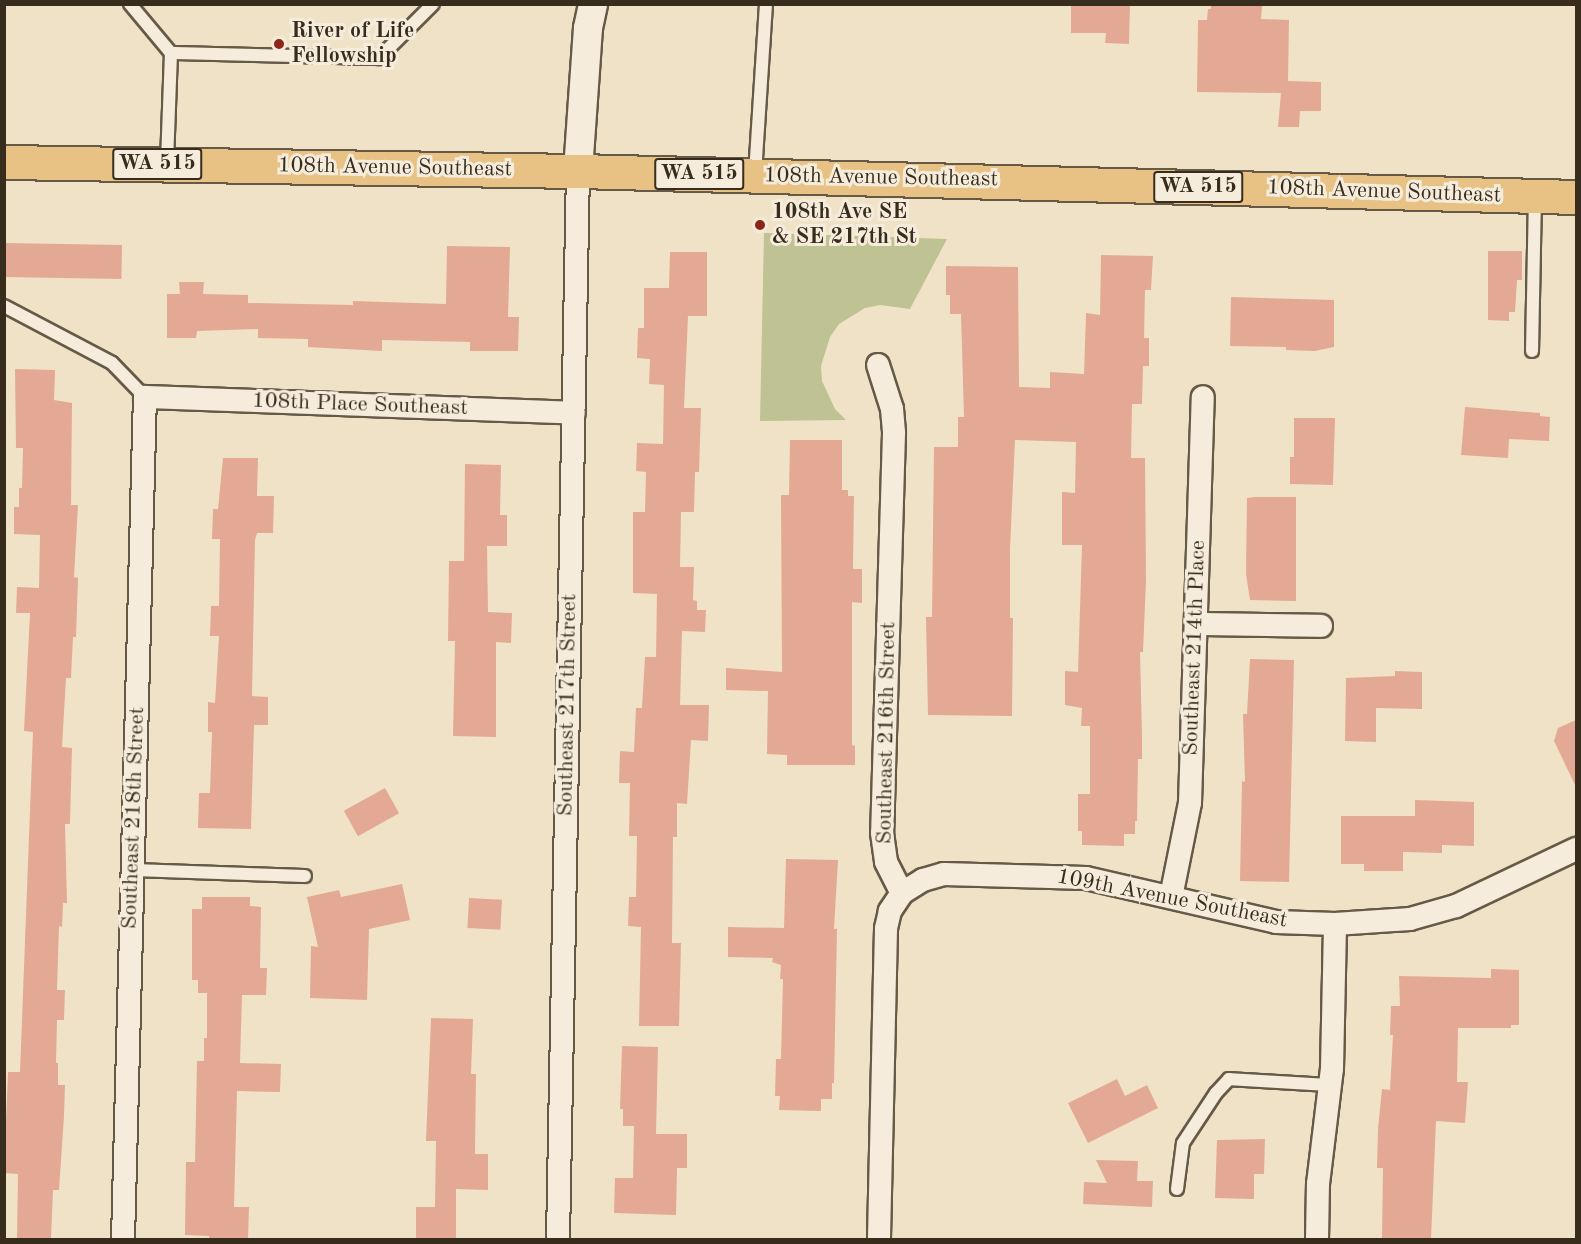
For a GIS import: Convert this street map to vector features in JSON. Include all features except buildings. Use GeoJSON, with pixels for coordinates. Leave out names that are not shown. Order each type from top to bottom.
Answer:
{"type":"FeatureCollection","features":[{"type":"Feature","properties":{"kind":"main road","name":"108th Avenue Southeast"},"geometry":{"type":"LineString","coordinates":[[4,162],[578,171],[1576,197]]}},
{"type":"Feature","properties":{"kind":"street"},"geometry":{"type":"LineString","coordinates":[[578,171],[588,28],[593,4]]}},
{"type":"Feature","properties":{"kind":"street","name":"Southeast 217th Street"},"geometry":{"type":"LineString","coordinates":[[558,1239],[578,171]]}},
{"type":"Feature","properties":{"kind":"street","name":"Southeast 216th Street"},"geometry":{"type":"LineString","coordinates":[[878,365],[892,409],[894,433],[882,833],[886,862],[902,893]]}},
{"type":"Feature","properties":{"kind":"street","name":"108th Place Southeast"},"geometry":{"type":"LineString","coordinates":[[146,397],[574,413]]}},
{"type":"Feature","properties":{"kind":"street","name":"Southeast 218th Street"},"geometry":{"type":"LineString","coordinates":[[123,1239],[146,397]]}},
{"type":"Feature","properties":{"kind":"street","name":"Southeast 214th Place"},"geometry":{"type":"LineString","coordinates":[[1171,897],[1190,802],[1203,397]]}},
{"type":"Feature","properties":{"kind":"street"},"geometry":{"type":"LineString","coordinates":[[1197,624],[1321,626]]}},
{"type":"Feature","properties":{"kind":"street","name":"109th Avenue Southeast"},"geometry":{"type":"LineString","coordinates":[[902,893],[923,880],[944,874],[1086,878],[1276,922],[1335,924],[1410,919],[1456,906],[1576,849]]}},
{"type":"Feature","properties":{"kind":"street"},"geometry":{"type":"LineString","coordinates":[[879,1239],[886,929],[890,911],[902,893]]}},
{"type":"Feature","properties":{"kind":"street"},"geometry":{"type":"LineString","coordinates":[[1317,1239],[1318,1184],[1331,1085],[1335,924]]}},
{"type":"Feature","properties":{"kind":"lane"},"geometry":{"type":"LineString","coordinates":[[130,4],[171,53],[167,165]]}},
{"type":"Feature","properties":{"kind":"lane"},"geometry":{"type":"LineString","coordinates":[[171,53],[379,58],[433,4]]}},
{"type":"Feature","properties":{"kind":"lane"},"geometry":{"type":"LineString","coordinates":[[755,175],[766,4]]}},
{"type":"Feature","properties":{"kind":"lane"},"geometry":{"type":"LineString","coordinates":[[1532,351],[1535,196]]}},
{"type":"Feature","properties":{"kind":"lane"},"geometry":{"type":"LineString","coordinates":[[4,306],[112,363],[146,397]]}},
{"type":"Feature","properties":{"kind":"lane"},"geometry":{"type":"LineString","coordinates":[[133,870],[305,876]]}},
{"type":"Feature","properties":{"kind":"lane"},"geometry":{"type":"LineString","coordinates":[[1178,1189],[1183,1143],[1216,1093],[1229,1079],[1331,1085]]}},
{"type":"Feature","properties":{"kind":"green space"},"geometry":{"type":"Polygon","coordinates":[[[764,233],[947,239],[910,309],[880,305],[865,308],[839,324],[830,337],[821,366],[822,381],[835,409],[846,420],[760,421],[764,233]]]}},
{"type":"Feature","properties":{"kind":"place","name":"River of Life Fellowship"},"geometry":{"type":"Point","coordinates":[279,44]}},
{"type":"Feature","properties":{"kind":"place","name":"108th Ave SE & SE 217th St"},"geometry":{"type":"Point","coordinates":[760,225]}}]}
